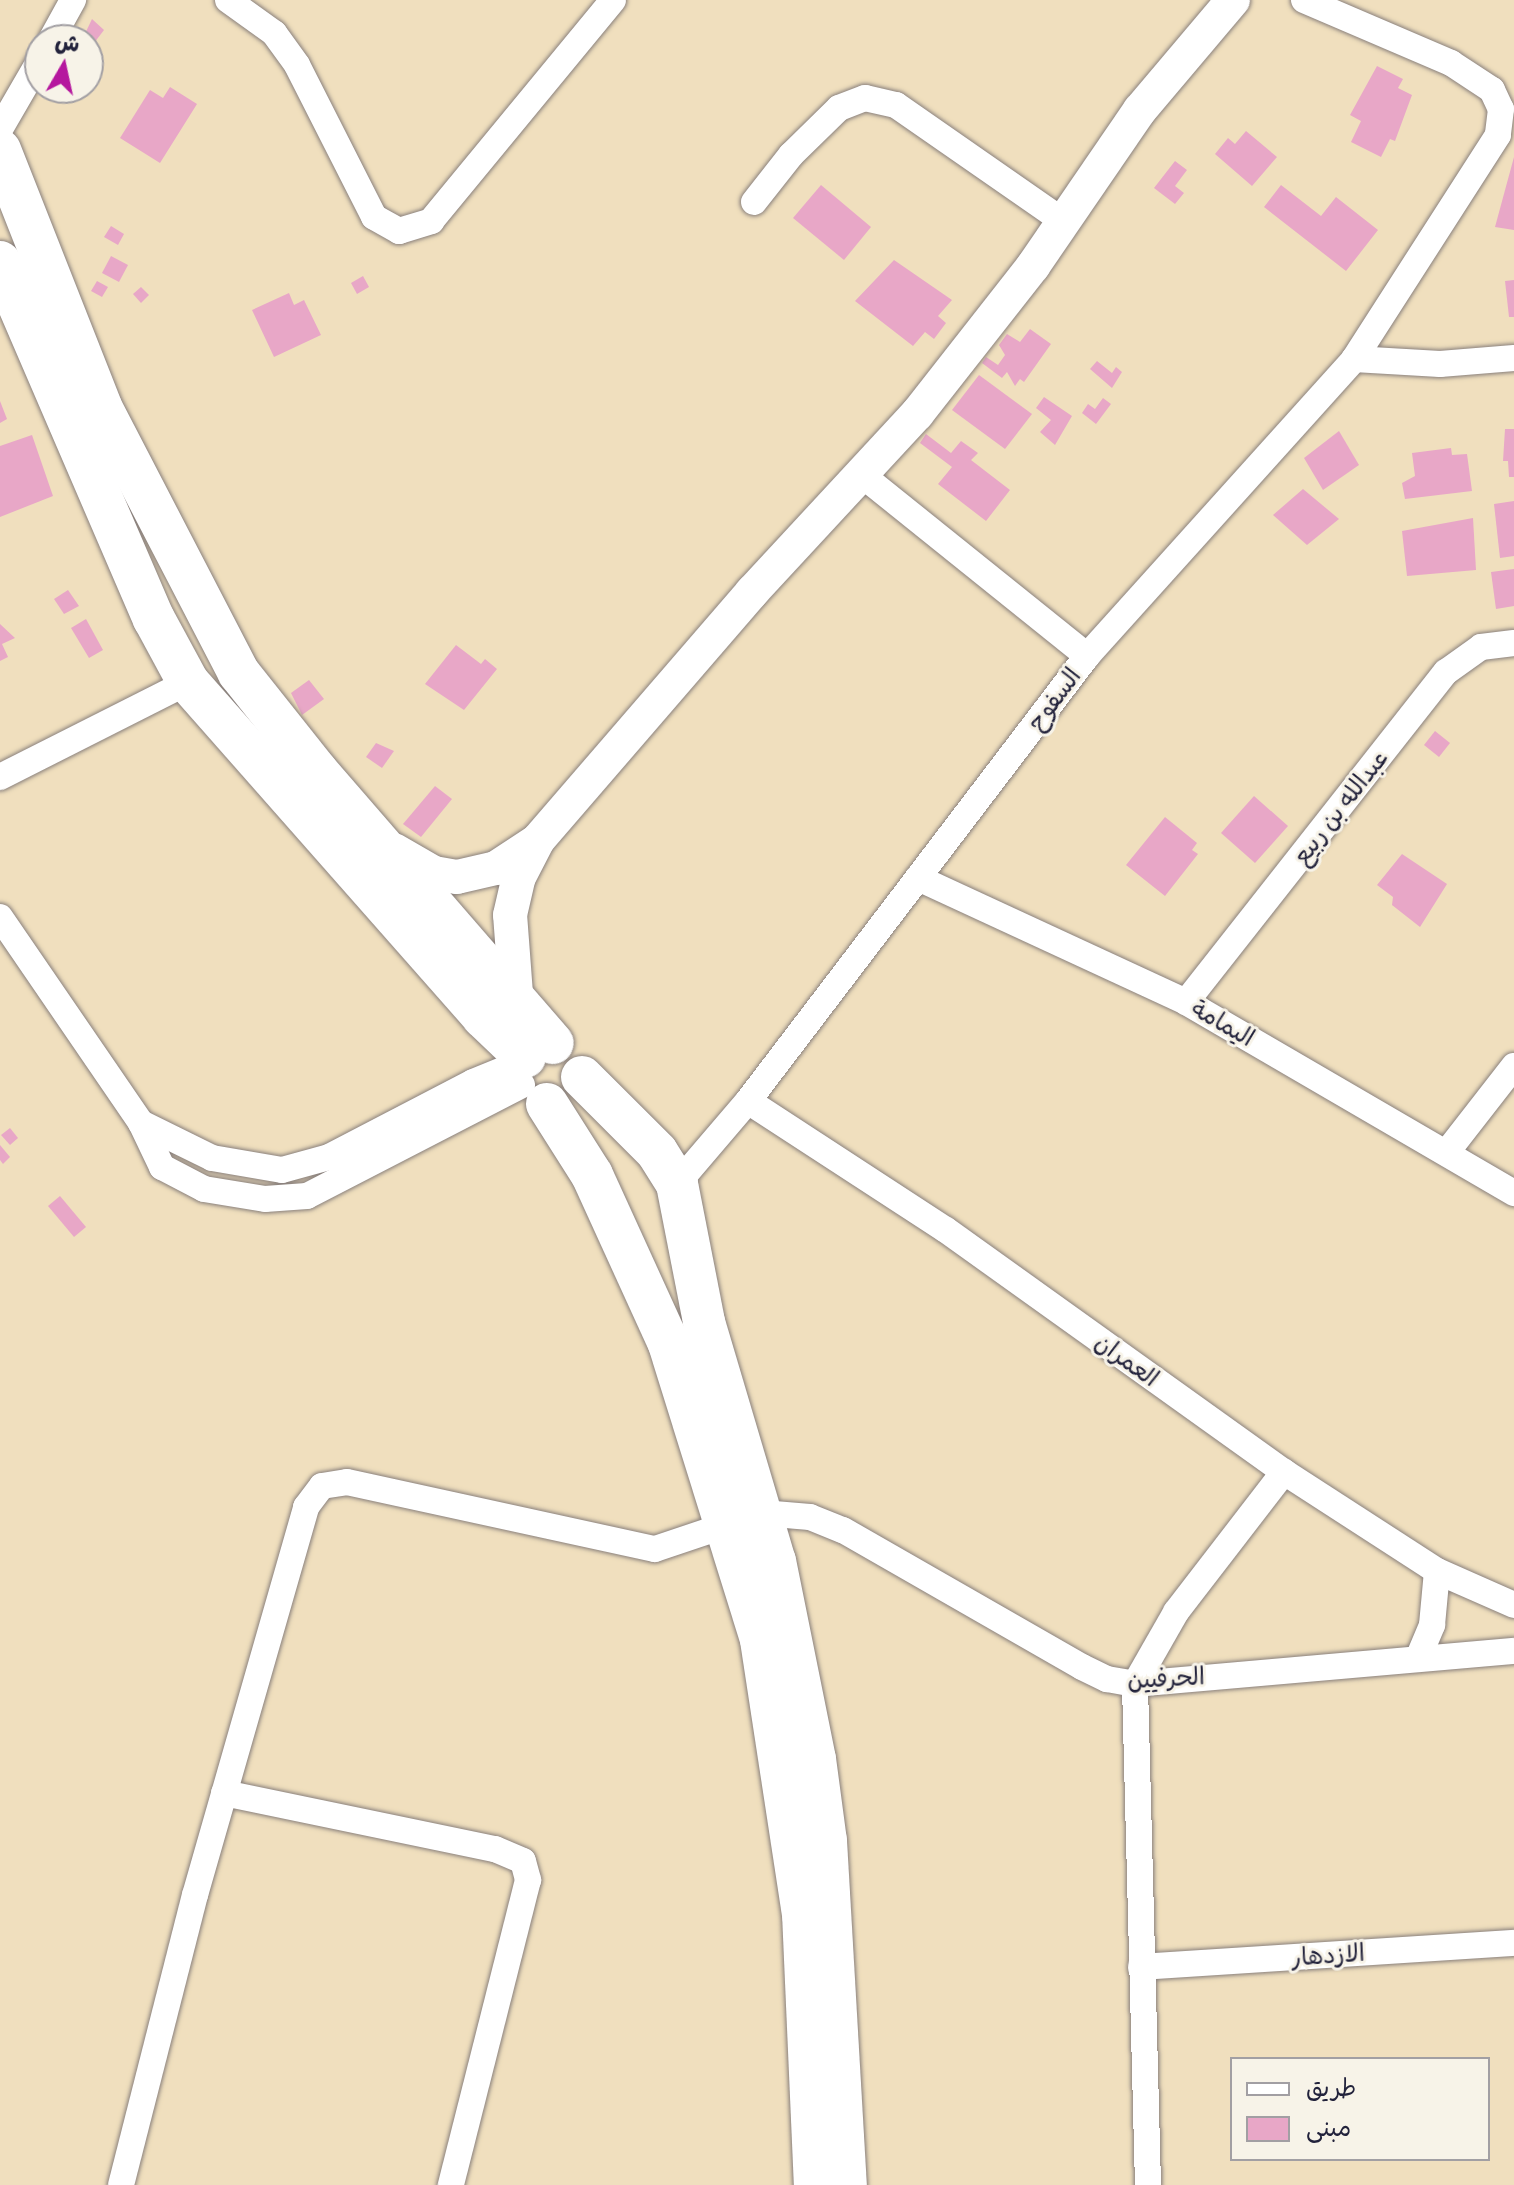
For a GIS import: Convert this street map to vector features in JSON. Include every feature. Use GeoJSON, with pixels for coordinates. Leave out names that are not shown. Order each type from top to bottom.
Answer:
{"type":"FeatureCollection","features":[{"type":"Feature","properties":{"kind":"main road"},"geometry":{"type":"LineString","coordinates":[[0,150],[101,407],[216,634],[239,673],[317,771],[516,994],[534,1070],[600,1191],[745,1520],[817,1773],[838,1979],[846,2185]]}},
{"type":"Feature","properties":{"kind":"main road"},"geometry":{"type":"LineString","coordinates":[[0,262],[154,619],[188,682],[483,1017],[534,1070],[567,1100],[582,1077],[667,1168],[704,1322],[745,1520],[761,1640],[794,1839],[803,1913],[815,2185]]}},
{"type":"Feature","properties":{"kind":"main road"},"geometry":{"type":"LineString","coordinates":[[600,1191],[625,1151],[667,1168]]}},
{"type":"Feature","properties":{"kind":"main road"},"geometry":{"type":"LineString","coordinates":[[600,1191],[627,1214],[648,1212],[665,1201],[667,1168]]}},
{"type":"Feature","properties":{"kind":"street"},"geometry":{"type":"LineString","coordinates":[[60,24],[73,0]]}},
{"type":"Feature","properties":{"kind":"street"},"geometry":{"type":"LineString","coordinates":[[228,0],[274,33],[297,65],[374,217],[399,231],[431,221],[613,0]]}},
{"type":"Feature","properties":{"kind":"street"},"geometry":{"type":"LineString","coordinates":[[516,994],[510,915],[519,877],[538,840],[752,592],[862,475],[972,347],[1140,110],[1233,0]]}},
{"type":"Feature","properties":{"kind":"street","name":"السفوح"},"geometry":{"type":"LineString","coordinates":[[667,1168],[748,1101],[1087,656],[1354,359],[1498,135],[1501,109],[1492,90],[1451,63],[1304,0]]}},
{"type":"Feature","properties":{"kind":"street"},"geometry":{"type":"LineString","coordinates":[[0,129],[24,88]]}},
{"type":"Feature","properties":{"kind":"street"},"geometry":{"type":"LineString","coordinates":[[754,202],[791,155],[839,108],[865,98],[896,105],[1063,221]]}},
{"type":"Feature","properties":{"kind":"street"},"geometry":{"type":"LineString","coordinates":[[1354,359],[1440,364],[1514,358]]}},
{"type":"Feature","properties":{"kind":"street"},"geometry":{"type":"LineString","coordinates":[[862,475],[1087,656]]}},
{"type":"Feature","properties":{"kind":"street","name":"عبدالله بن ربيع"},"geometry":{"type":"LineString","coordinates":[[1186,1002],[1446,672],[1481,647],[1514,643]]}},
{"type":"Feature","properties":{"kind":"street"},"geometry":{"type":"LineString","coordinates":[[0,777],[188,682]]}},
{"type":"Feature","properties":{"kind":"street"},"geometry":{"type":"LineString","coordinates":[[381,842],[434,873],[457,877],[496,868],[538,840]]}},
{"type":"Feature","properties":{"kind":"street","name":"اليمامة"},"geometry":{"type":"LineString","coordinates":[[918,878],[1186,1002],[1514,1193]]}},
{"type":"Feature","properties":{"kind":"street"},"geometry":{"type":"LineString","coordinates":[[0,917],[141,1123],[212,1158],[282,1170],[329,1157],[534,1070]]}},
{"type":"Feature","properties":{"kind":"street"},"geometry":{"type":"LineString","coordinates":[[1447,1152],[1514,1066]]}},
{"type":"Feature","properties":{"kind":"street","name":"العمران"},"geometry":{"type":"LineString","coordinates":[[748,1101],[946,1230],[1284,1472],[1437,1571],[1514,1605]]}},
{"type":"Feature","properties":{"kind":"street"},"geometry":{"type":"LineString","coordinates":[[1148,2185],[1135,1684],[1176,1612],[1284,1472]]}},
{"type":"Feature","properties":{"kind":"street"},"geometry":{"type":"LineString","coordinates":[[121,2185],[224,1793],[306,1507],[322,1486],[347,1482],[655,1549],[745,1520]]}},
{"type":"Feature","properties":{"kind":"street","name":"الحرفيين"},"geometry":{"type":"LineString","coordinates":[[745,1520],[829,1523],[1082,1667],[1107,1679],[1135,1684],[1419,1656],[1514,1651]]}},
{"type":"Feature","properties":{"kind":"street"},"geometry":{"type":"LineString","coordinates":[[1419,1656],[1432,1625],[1437,1571]]}},
{"type":"Feature","properties":{"kind":"street"},"geometry":{"type":"LineString","coordinates":[[224,1793],[495,1849],[523,1861],[528,1880],[451,2185]]}},
{"type":"Feature","properties":{"kind":"street","name":"الازدهار"},"geometry":{"type":"LineString","coordinates":[[1141,1967],[1514,1943]]}},
{"type":"Feature","properties":{"kind":"building"},"geometry":{"type":"Polygon","coordinates":[[[1377,66],[1403,79],[1398,88],[1412,95],[1395,141],[1390,139],[1381,157],[1351,142],[1361,121],[1350,115],[1377,66]]]}},
{"type":"Feature","properties":{"kind":"building"},"geometry":{"type":"Polygon","coordinates":[[[170,87],[197,104],[160,163],[120,138],[150,90],[163,98],[170,87]]]}},
{"type":"Feature","properties":{"kind":"building"},"geometry":{"type":"Polygon","coordinates":[[[1246,131],[1277,157],[1252,186],[1215,154],[1228,138],[1235,144],[1246,131]]]}},
{"type":"Feature","properties":{"kind":"building"},"geometry":{"type":"Polygon","coordinates":[[[1514,157],[1514,230],[1495,227],[1514,157]]]}},
{"type":"Feature","properties":{"kind":"building"},"geometry":{"type":"Polygon","coordinates":[[[1175,161],[1187,170],[1175,186],[1184,193],[1175,204],[1154,188],[1175,161]]]}},
{"type":"Feature","properties":{"kind":"building"},"geometry":{"type":"Polygon","coordinates":[[[821,185],[871,227],[844,260],[793,218],[821,185]]]}},
{"type":"Feature","properties":{"kind":"building"},"geometry":{"type":"Polygon","coordinates":[[[1281,185],[1321,216],[1336,197],[1378,230],[1346,271],[1264,207],[1281,185]]]}},
{"type":"Feature","properties":{"kind":"building"},"geometry":{"type":"Polygon","coordinates":[[[111,226],[124,234],[118,245],[104,237],[111,226]]]}},
{"type":"Feature","properties":{"kind":"building"},"geometry":{"type":"Polygon","coordinates":[[[111,256],[128,265],[119,282],[102,273],[111,256]]]}},
{"type":"Feature","properties":{"kind":"building"},"geometry":{"type":"Polygon","coordinates":[[[894,260],[952,300],[938,316],[946,323],[934,339],[925,332],[913,346],[855,301],[894,260]]]}},
{"type":"Feature","properties":{"kind":"building"},"geometry":{"type":"Polygon","coordinates":[[[363,276],[369,287],[357,294],[351,283],[363,276]]]}},
{"type":"Feature","properties":{"kind":"building"},"geometry":{"type":"Polygon","coordinates":[[[1514,280],[1514,317],[1509,317],[1505,281],[1514,280]]]}},
{"type":"Feature","properties":{"kind":"building"},"geometry":{"type":"Polygon","coordinates":[[[97,281],[108,287],[102,297],[91,291],[97,281]]]}},
{"type":"Feature","properties":{"kind":"building"},"geometry":{"type":"Polygon","coordinates":[[[141,287],[149,295],[141,303],[133,294],[141,287]]]}},
{"type":"Feature","properties":{"kind":"building"},"geometry":{"type":"Polygon","coordinates":[[[289,293],[294,305],[304,300],[321,335],[274,357],[252,310],[289,293]]]}},
{"type":"Feature","properties":{"kind":"building"},"geometry":{"type":"Polygon","coordinates":[[[1030,329],[1051,344],[1024,382],[1020,379],[1015,386],[1007,372],[1002,378],[982,363],[986,357],[998,365],[1005,355],[999,345],[1007,334],[1020,342],[1030,329]]]}},
{"type":"Feature","properties":{"kind":"building"},"geometry":{"type":"Polygon","coordinates":[[[1097,361],[1112,373],[1116,367],[1122,372],[1112,388],[1090,369],[1097,361]]]}},
{"type":"Feature","properties":{"kind":"building"},"geometry":{"type":"Polygon","coordinates":[[[979,375],[1032,414],[1005,449],[952,410],[979,375]]]}},
{"type":"Feature","properties":{"kind":"building"},"geometry":{"type":"Polygon","coordinates":[[[1044,397],[1072,416],[1055,445],[1040,432],[1051,420],[1036,408],[1044,397]]]}},
{"type":"Feature","properties":{"kind":"building"},"geometry":{"type":"Polygon","coordinates":[[[1103,398],[1111,404],[1096,424],[1082,413],[1088,404],[1095,409],[1103,398]]]}},
{"type":"Feature","properties":{"kind":"building"},"geometry":{"type":"Polygon","coordinates":[[[0,401],[7,419],[0,423],[0,401]]]}},
{"type":"Feature","properties":{"kind":"building"},"geometry":{"type":"Polygon","coordinates":[[[1505,429],[1514,429],[1514,477],[1509,477],[1508,461],[1503,461],[1505,429]]]}},
{"type":"Feature","properties":{"kind":"building"},"geometry":{"type":"Polygon","coordinates":[[[1339,431],[1359,465],[1323,490],[1304,458],[1339,431]]]}},
{"type":"Feature","properties":{"kind":"building"},"geometry":{"type":"Polygon","coordinates":[[[926,434],[951,453],[961,441],[978,453],[971,460],[1010,490],[986,521],[938,484],[952,467],[920,443],[926,434]]]}},
{"type":"Feature","properties":{"kind":"building"},"geometry":{"type":"Polygon","coordinates":[[[32,435],[53,496],[0,517],[0,446],[32,435]]]}},
{"type":"Feature","properties":{"kind":"building"},"geometry":{"type":"Polygon","coordinates":[[[1451,448],[1452,455],[1467,454],[1472,491],[1405,499],[1402,483],[1415,476],[1412,453],[1451,448]]]}},
{"type":"Feature","properties":{"kind":"building"},"geometry":{"type":"Polygon","coordinates":[[[1303,489],[1339,519],[1307,545],[1273,515],[1303,489]]]}},
{"type":"Feature","properties":{"kind":"building"},"geometry":{"type":"Polygon","coordinates":[[[1514,501],[1514,556],[1500,558],[1494,504],[1514,501]]]}},
{"type":"Feature","properties":{"kind":"building"},"geometry":{"type":"Polygon","coordinates":[[[1473,518],[1476,570],[1407,576],[1402,531],[1473,518]]]}},
{"type":"Feature","properties":{"kind":"building"},"geometry":{"type":"Polygon","coordinates":[[[1514,569],[1514,606],[1496,609],[1491,572],[1514,569]]]}},
{"type":"Feature","properties":{"kind":"building"},"geometry":{"type":"Polygon","coordinates":[[[68,590],[79,606],[64,614],[54,599],[68,590]]]}},
{"type":"Feature","properties":{"kind":"building"},"geometry":{"type":"Polygon","coordinates":[[[86,619],[103,650],[89,658],[71,628],[86,619]]]}},
{"type":"Feature","properties":{"kind":"building"},"geometry":{"type":"Polygon","coordinates":[[[0,624],[15,638],[2,644],[8,657],[0,661],[0,624]]]}},
{"type":"Feature","properties":{"kind":"building"},"geometry":{"type":"Polygon","coordinates":[[[456,645],[481,664],[485,659],[497,669],[464,710],[425,684],[456,645]]]}},
{"type":"Feature","properties":{"kind":"building"},"geometry":{"type":"Polygon","coordinates":[[[309,680],[324,699],[302,715],[291,693],[309,680]]]}},
{"type":"Feature","properties":{"kind":"building"},"geometry":{"type":"Polygon","coordinates":[[[1435,731],[1450,743],[1439,757],[1424,745],[1435,731]]]}},
{"type":"Feature","properties":{"kind":"building"},"geometry":{"type":"Polygon","coordinates":[[[376,743],[394,751],[382,768],[366,757],[376,743]]]}},
{"type":"Feature","properties":{"kind":"building"},"geometry":{"type":"Polygon","coordinates":[[[435,786],[452,799],[421,837],[403,824],[435,786]]]}},
{"type":"Feature","properties":{"kind":"building"},"geometry":{"type":"Polygon","coordinates":[[[1254,796],[1288,826],[1255,863],[1221,833],[1254,796]]]}},
{"type":"Feature","properties":{"kind":"building"},"geometry":{"type":"Polygon","coordinates":[[[1165,817],[1197,843],[1192,850],[1198,854],[1165,896],[1126,865],[1165,817]]]}},
{"type":"Feature","properties":{"kind":"building"},"geometry":{"type":"Polygon","coordinates":[[[1402,854],[1447,884],[1420,927],[1392,905],[1393,897],[1377,885],[1402,854]]]}},
{"type":"Feature","properties":{"kind":"building"},"geometry":{"type":"Polygon","coordinates":[[[10,1128],[18,1138],[10,1145],[1,1135],[10,1128]]]}},
{"type":"Feature","properties":{"kind":"building"},"geometry":{"type":"Polygon","coordinates":[[[0,1145],[10,1157],[3,1164],[0,1160],[0,1145]]]}},
{"type":"Feature","properties":{"kind":"building"},"geometry":{"type":"Polygon","coordinates":[[[60,1196],[86,1227],[74,1237],[48,1206],[60,1196]]]}}]}
